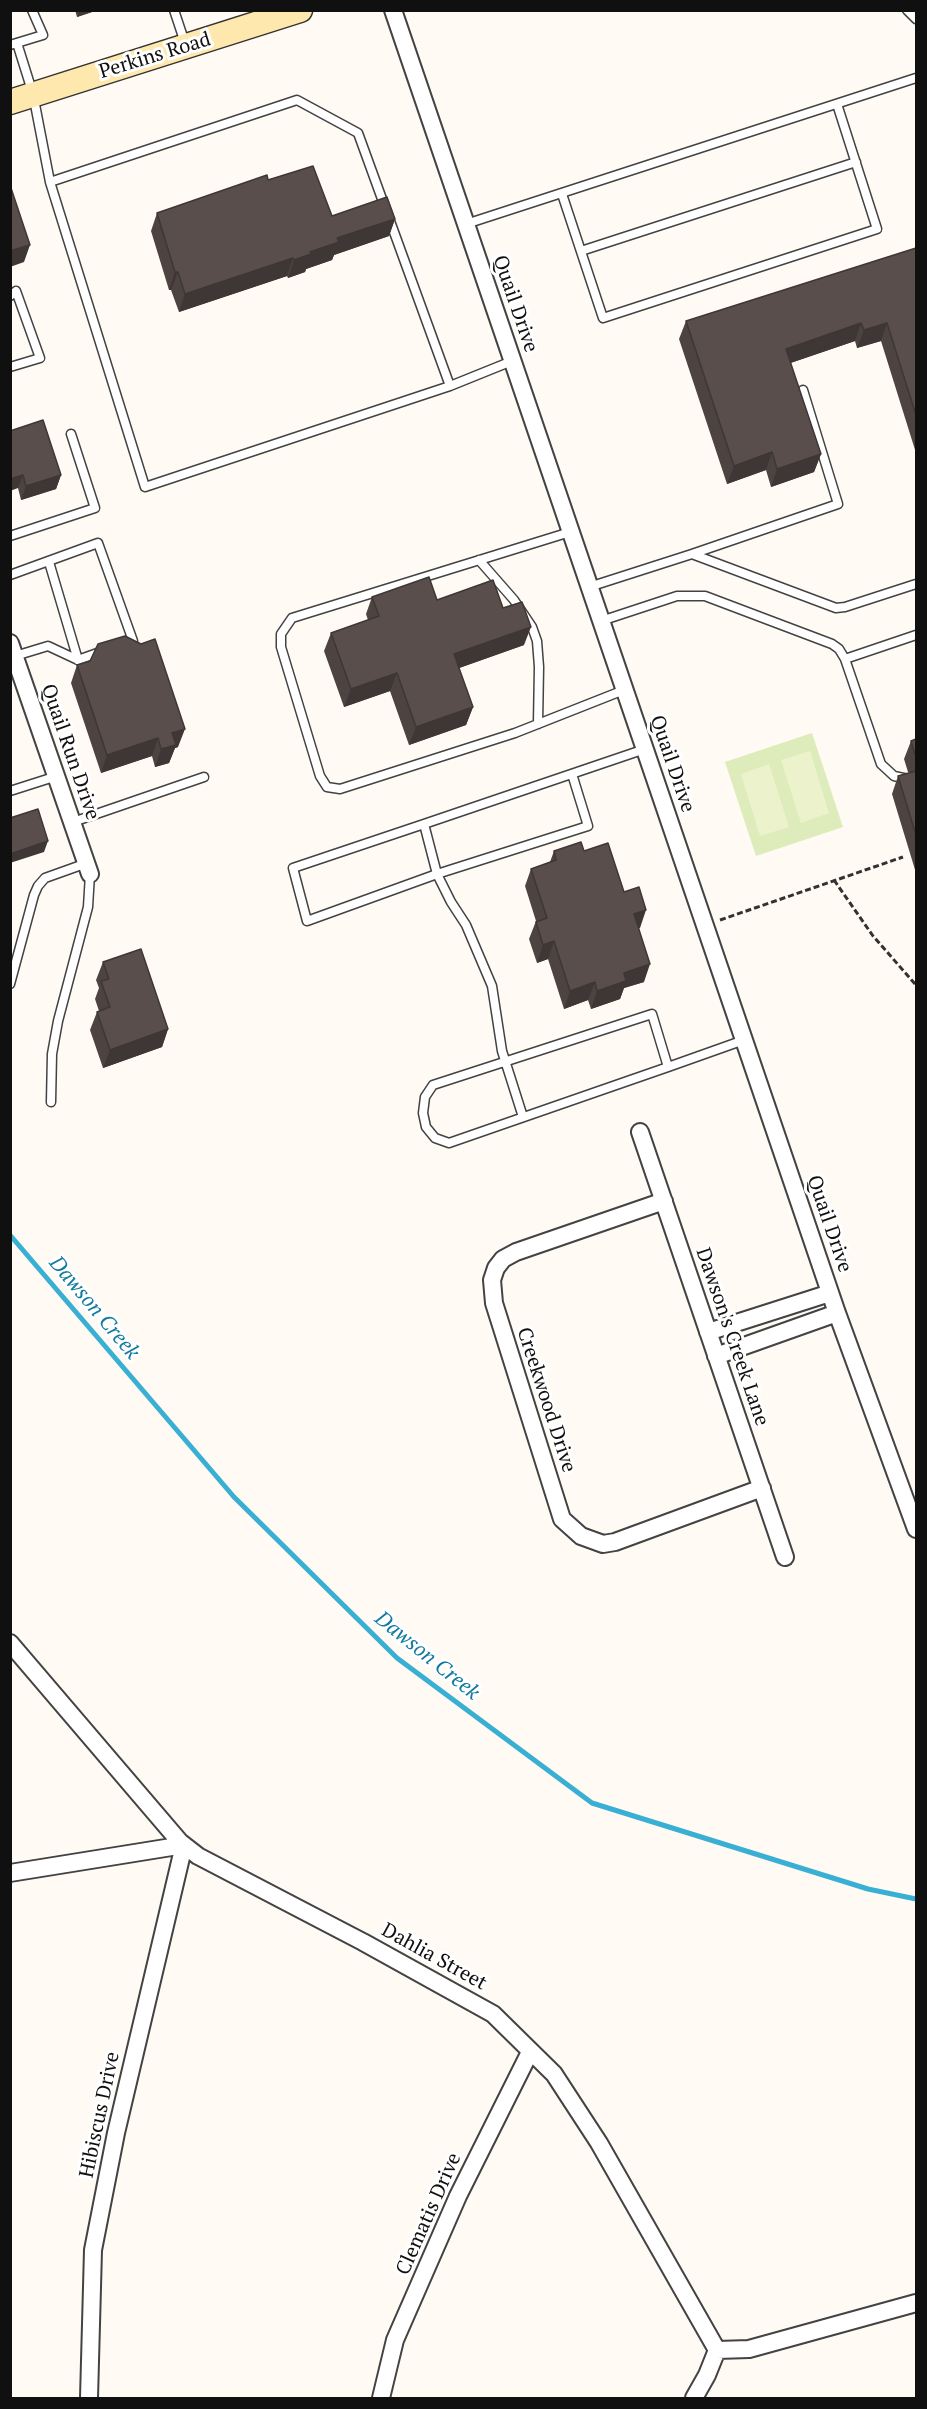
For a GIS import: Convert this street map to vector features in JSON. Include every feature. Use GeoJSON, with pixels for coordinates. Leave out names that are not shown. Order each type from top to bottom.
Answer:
{"type":"FeatureCollection","features":[{"type":"Feature","properties":{"kind":"main road","name":"Perkins Road"},"geometry":{"type":"LineString","coordinates":[[10,102],[300,10]]}},
{"type":"Feature","properties":{"kind":"street","name":"Quail Drive"},"geometry":{"type":"LineString","coordinates":[[393,10],[830,1293],[916,1529]]}},
{"type":"Feature","properties":{"kind":"street","name":"Quail Run Drive"},"geometry":{"type":"LineString","coordinates":[[13,657],[89,869]]}},
{"type":"Feature","properties":{"kind":"street","name":"Dawson's Creek Lane"},"geometry":{"type":"LineString","coordinates":[[640,1132],[785,1557]]}},
{"type":"Feature","properties":{"kind":"street","name":"Creekwood Drive"},"geometry":{"type":"LineString","coordinates":[[664,1201],[516,1252],[503,1258],[492,1280],[494,1303],[562,1519],[580,1536],[603,1544],[615,1542],[762,1488]]}},
{"type":"Feature","properties":{"kind":"street"},"geometry":{"type":"LineString","coordinates":[[708,1332],[830,1293]]}},
{"type":"Feature","properties":{"kind":"street"},"geometry":{"type":"LineString","coordinates":[[716,1356],[837,1313]]}},
{"type":"Feature","properties":{"kind":"street","name":"Dahlia Street"},"geometry":{"type":"LineString","coordinates":[[10,1643],[184,1845],[198,1856],[363,1942],[494,2014],[554,2074],[599,2144],[717,2350]]}},
{"type":"Feature","properties":{"kind":"street"},"geometry":{"type":"LineString","coordinates":[[10,1873],[184,1845]]}},
{"type":"Feature","properties":{"kind":"street","name":"Hibiscus Drive"},"geometry":{"type":"LineString","coordinates":[[89,2398],[93,2250],[116,2133],[184,1845]]}},
{"type":"Feature","properties":{"kind":"street","name":"Clematis Drive"},"geometry":{"type":"LineString","coordinates":[[381,2398],[395,2340],[458,2196],[530,2052]]}},
{"type":"Feature","properties":{"kind":"street"},"geometry":{"type":"LineString","coordinates":[[694,2398],[717,2350],[749,2349],[916,2303]]}},
{"type":"Feature","properties":{"kind":"lane"},"geometry":{"type":"LineString","coordinates":[[32,10],[44,35],[14,44],[33,94],[50,182],[145,487],[450,386],[512,361]]}},
{"type":"Feature","properties":{"kind":"lane"},"geometry":{"type":"LineString","coordinates":[[174,10],[186,47]]}},
{"type":"Feature","properties":{"kind":"lane"},"geometry":{"type":"LineString","coordinates":[[907,10],[916,19]]}},
{"type":"Feature","properties":{"kind":"lane"},"geometry":{"type":"LineString","coordinates":[[466,224],[916,78]]}},
{"type":"Feature","properties":{"kind":"lane"},"geometry":{"type":"LineString","coordinates":[[50,182],[297,100],[358,133],[450,386]]}},
{"type":"Feature","properties":{"kind":"lane"},"geometry":{"type":"LineString","coordinates":[[562,194],[603,318],[877,229],[837,104]]}},
{"type":"Feature","properties":{"kind":"lane"},"geometry":{"type":"LineString","coordinates":[[581,250],[856,162]]}},
{"type":"Feature","properties":{"kind":"lane"},"geometry":{"type":"LineString","coordinates":[[10,296],[16,291],[40,358],[10,367]]}},
{"type":"Feature","properties":{"kind":"lane"},"geometry":{"type":"LineString","coordinates":[[589,587],[837,504],[803,390]]}},
{"type":"Feature","properties":{"kind":"lane"},"geometry":{"type":"LineString","coordinates":[[10,536],[95,508],[71,434]]}},
{"type":"Feature","properties":{"kind":"lane"},"geometry":{"type":"LineString","coordinates":[[570,532],[292,618],[281,634],[280,647],[320,776],[327,787],[340,789],[538,724],[624,690]]}},
{"type":"Feature","properties":{"kind":"lane"},"geometry":{"type":"LineString","coordinates":[[10,575],[98,543],[133,641],[78,660],[48,646],[13,657]]}},
{"type":"Feature","properties":{"kind":"lane"},"geometry":{"type":"LineString","coordinates":[[692,554],[836,608],[916,584]]}},
{"type":"Feature","properties":{"kind":"lane"},"geometry":{"type":"LineString","coordinates":[[479,560],[514,600],[532,627],[537,641],[540,667],[538,724]]}},
{"type":"Feature","properties":{"kind":"lane"},"geometry":{"type":"LineString","coordinates":[[49,562],[78,660]]}},
{"type":"Feature","properties":{"kind":"lane"},"geometry":{"type":"LineString","coordinates":[[601,621],[677,596],[705,596],[839,648],[845,659],[880,764],[894,776],[910,779]]}},
{"type":"Feature","properties":{"kind":"lane"},"geometry":{"type":"LineString","coordinates":[[845,659],[916,636]]}},
{"type":"Feature","properties":{"kind":"lane"},"geometry":{"type":"LineString","coordinates":[[572,774],[588,826],[437,874],[308,921],[293,868],[645,749]]}},
{"type":"Feature","properties":{"kind":"lane"},"geometry":{"type":"LineString","coordinates":[[10,791],[57,776]]}},
{"type":"Feature","properties":{"kind":"lane"},"geometry":{"type":"LineString","coordinates":[[73,822],[204,777]]}},
{"type":"Feature","properties":{"kind":"lane"},"geometry":{"type":"LineString","coordinates":[[424,825],[437,874],[466,925],[492,986],[505,1062],[524,1117]]}},
{"type":"Feature","properties":{"kind":"lane"},"geometry":{"type":"LineString","coordinates":[[10,984],[38,886],[45,878],[89,869],[88,907],[52,1054],[51,1102]]}},
{"type":"Feature","properties":{"kind":"lane"},"geometry":{"type":"LineString","coordinates":[[668,1067],[652,1014],[433,1085],[425,1097],[423,1113],[426,1127],[435,1138],[449,1143],[668,1067],[744,1040]]}},
{"type":"Feature","properties":{"kind":"path"},"geometry":{"type":"LineString","coordinates":[[704,926],[903,857]]}},
{"type":"Feature","properties":{"kind":"path"},"geometry":{"type":"LineString","coordinates":[[834,880],[873,936],[916,985]]}},
{"type":"Feature","properties":{"kind":"green space"},"geometry":{"type":"Polygon","coordinates":[[[812,733],[843,827],[756,856],[725,762],[812,733]]]}},
{"type":"Feature","properties":{"kind":"green space"},"geometry":{"type":"Polygon","coordinates":[[[810,751],[829,813],[801,823],[781,760],[810,751]]]}},
{"type":"Feature","properties":{"kind":"green space"},"geometry":{"type":"Polygon","coordinates":[[[769,764],[789,827],[760,836],[741,774],[769,764]]]}},
{"type":"Feature","properties":{"kind":"building"},"geometry":{"type":"Polygon","coordinates":[[[313,166],[332,216],[387,197],[395,219],[337,238],[339,242],[310,252],[311,254],[185,294],[178,272],[175,272],[157,213],[267,175],[268,180],[313,166]]]}},
{"type":"Feature","properties":{"kind":"building"},"geometry":{"type":"Polygon","coordinates":[[[10,185],[30,245],[10,251],[10,185]]]}},
{"type":"Feature","properties":{"kind":"building"},"geometry":{"type":"Polygon","coordinates":[[[916,248],[916,415],[887,323],[864,330],[861,323],[786,349],[821,454],[777,469],[772,452],[734,466],[686,321],[916,248]]]}},
{"type":"Feature","properties":{"kind":"building"},"geometry":{"type":"Polygon","coordinates":[[[43,420],[61,475],[26,486],[23,475],[10,479],[10,431],[43,420]]]}},
{"type":"Feature","properties":{"kind":"building"},"geometry":{"type":"Polygon","coordinates":[[[429,577],[437,600],[493,580],[503,608],[522,602],[531,627],[454,654],[473,707],[416,727],[397,673],[351,689],[331,633],[379,616],[372,597],[429,577]]]}},
{"type":"Feature","properties":{"kind":"building"},"geometry":{"type":"Polygon","coordinates":[[[125,636],[141,644],[155,639],[185,729],[172,733],[176,745],[161,749],[158,738],[107,755],[77,665],[90,661],[98,644],[125,636]]]}},
{"type":"Feature","properties":{"kind":"building"},"geometry":{"type":"Polygon","coordinates":[[[916,739],[916,755],[911,741],[916,739]]]}},
{"type":"Feature","properties":{"kind":"building"},"geometry":{"type":"Polygon","coordinates":[[[916,771],[916,835],[898,776],[916,771]]]}},
{"type":"Feature","properties":{"kind":"building"},"geometry":{"type":"Polygon","coordinates":[[[38,809],[48,841],[10,854],[10,818],[38,809]]]}},
{"type":"Feature","properties":{"kind":"building"},"geometry":{"type":"Polygon","coordinates":[[[581,842],[584,851],[608,843],[624,892],[639,887],[646,910],[634,914],[650,964],[624,973],[626,981],[597,991],[595,982],[570,991],[554,941],[543,945],[536,922],[547,918],[531,869],[556,860],[554,851],[581,842]]]}},
{"type":"Feature","properties":{"kind":"building"},"geometry":{"type":"Polygon","coordinates":[[[141,949],[168,1029],[110,1050],[97,1012],[110,1007],[101,981],[109,979],[103,962],[141,949]]]}},
{"type":"Feature","properties":{"kind":"waterway","name":"Dawson Creek"},"geometry":{"type":"LineString","coordinates":[[10,1235],[234,1497],[397,1658],[592,1803],[868,1889],[916,1899]]}}]}
